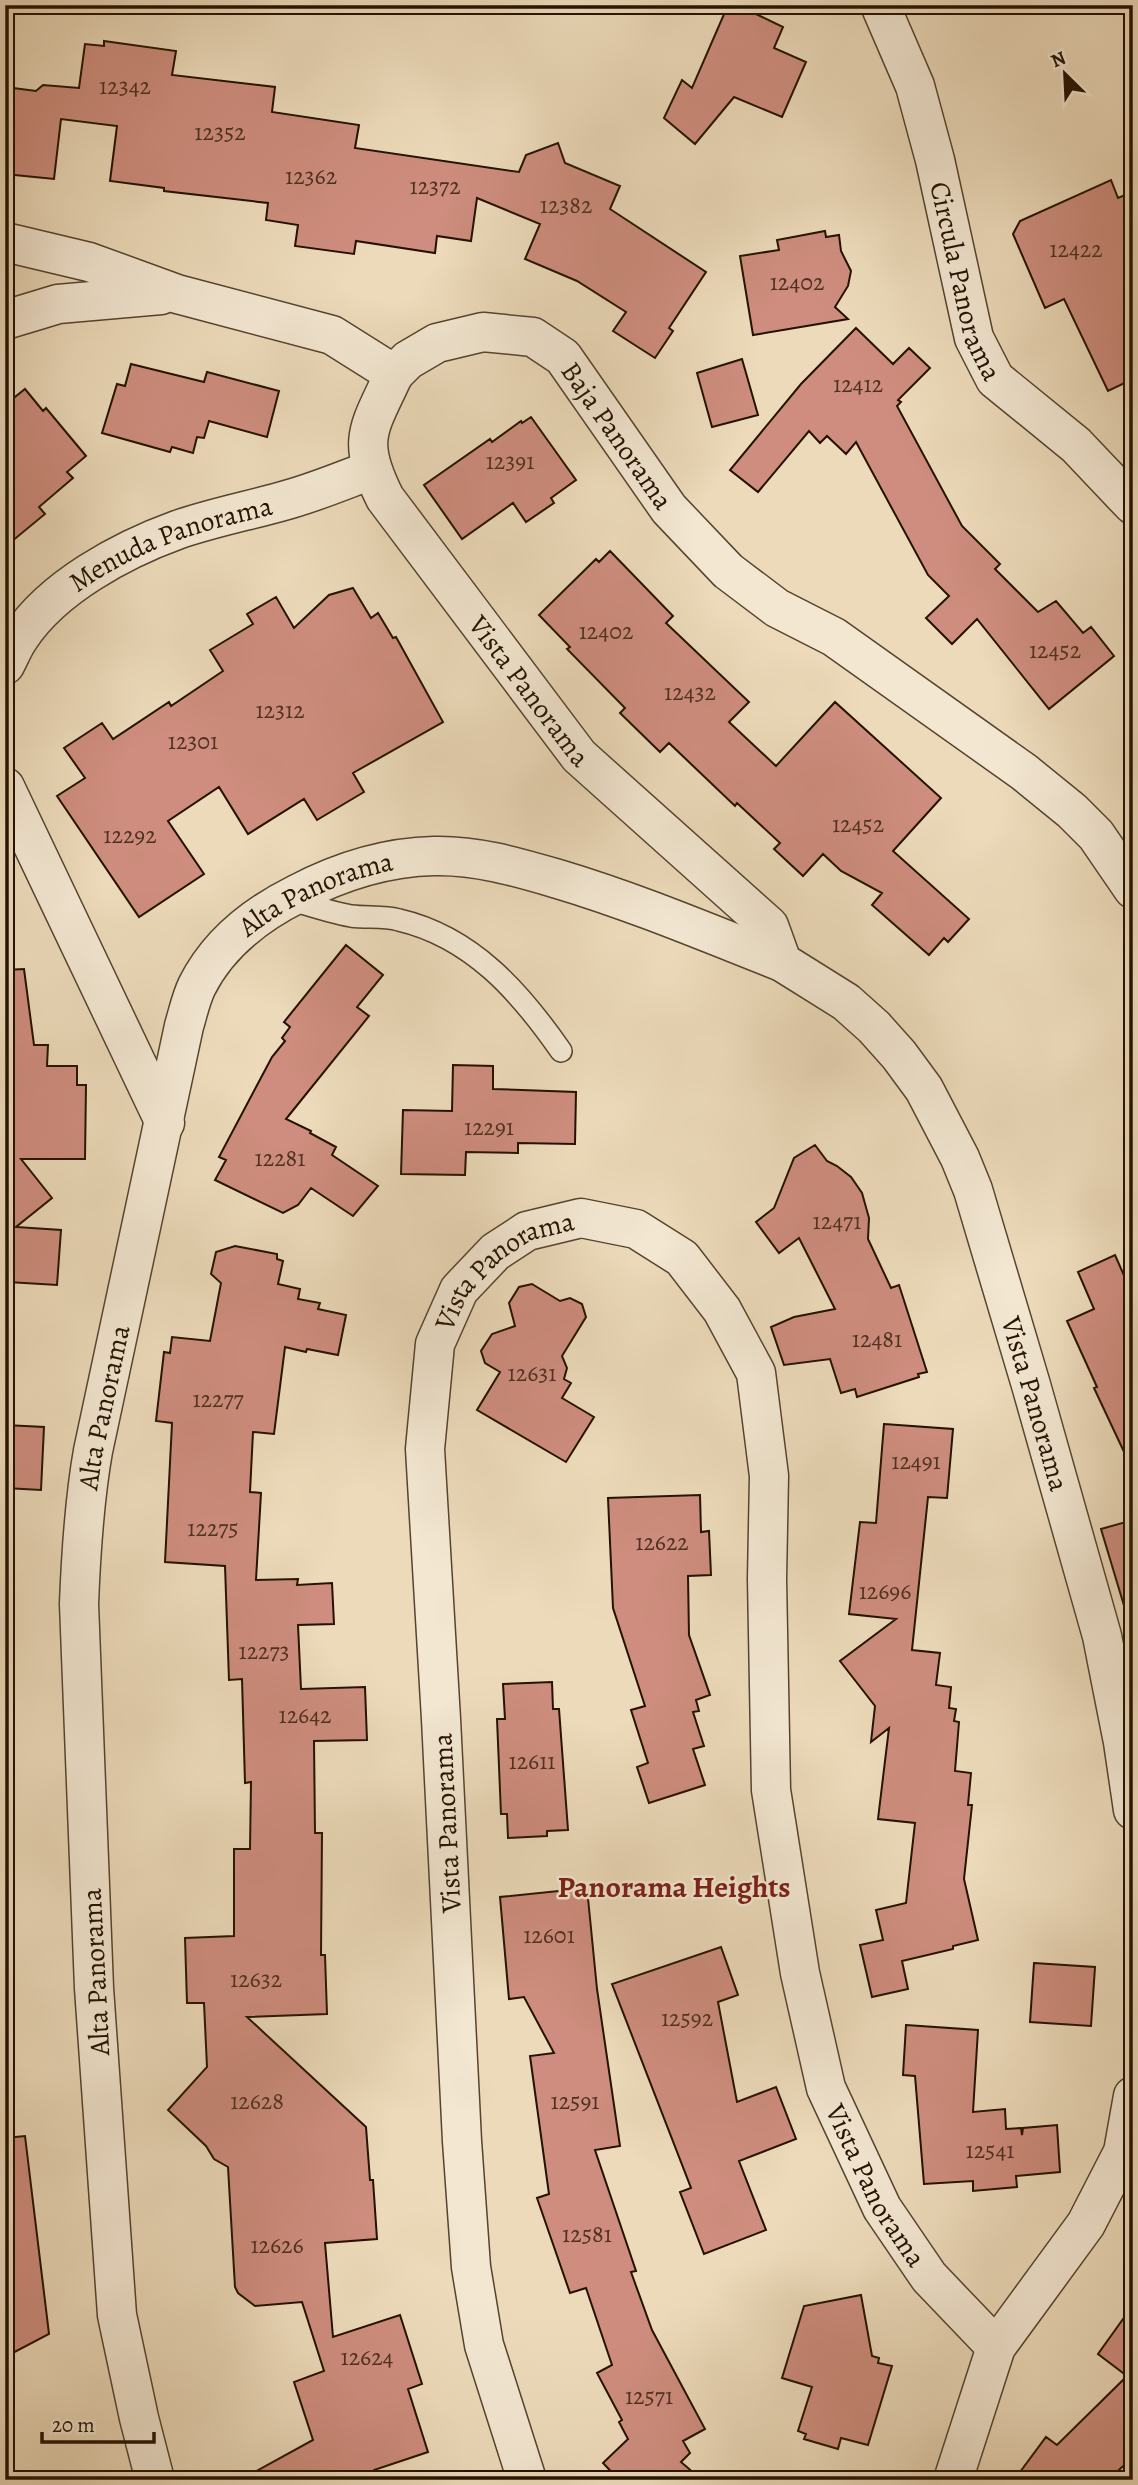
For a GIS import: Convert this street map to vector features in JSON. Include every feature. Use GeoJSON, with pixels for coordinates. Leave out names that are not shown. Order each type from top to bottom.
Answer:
{"type":"FeatureCollection","features":[{"type":"Feature","properties":{"kind":"street","name":"Circula Panorama"},"geometry":{"type":"LineString","coordinates":[[880,5],[915,86],[935,160],[974,338],[995,379],[1076,445],[1133,505]]}},
{"type":"Feature","properties":{"kind":"street"},"geometry":{"type":"LineString","coordinates":[[5,242],[89,262],[177,294],[332,335],[394,374],[374,416],[366,442],[371,470]]}},
{"type":"Feature","properties":{"kind":"street"},"geometry":{"type":"LineString","coordinates":[[5,320],[58,303],[177,294]]}},
{"type":"Feature","properties":{"kind":"street","name":"Baja Panorama"},"geometry":{"type":"LineString","coordinates":[[394,374],[408,360],[437,343],[483,332],[533,337],[563,357],[669,509],[728,571],[777,608],[834,636],[1024,772],[1072,811],[1096,835],[1133,889]]}},
{"type":"Feature","properties":{"kind":"street","name":"Menuda Panorama"},"geometry":{"type":"LineString","coordinates":[[5,665],[19,637],[48,603],[80,579],[140,545],[178,530],[292,498],[371,470]]}},
{"type":"Feature","properties":{"kind":"street","name":"Vista Panorama"},"geometry":{"type":"LineString","coordinates":[[371,470],[385,498],[579,756],[769,926],[782,962],[846,1002],[874,1027],[924,1089],[960,1158],[973,1190],[1031,1385],[1102,1636],[1133,1810]]}},
{"type":"Feature","properties":{"kind":"street"},"geometry":{"type":"LineString","coordinates":[[5,787],[165,1123]]}},
{"type":"Feature","properties":{"kind":"street","name":"Alta Panorama"},"geometry":{"type":"LineString","coordinates":[[155,2480],[117,2315],[94,1988],[79,1604],[86,1488],[93,1451],[184,1027],[197,987],[223,947],[239,931],[287,899],[358,868],[432,856],[489,860],[612,895],[782,962]]}},
{"type":"Feature","properties":{"kind":"street","name":"Vista Panorama"},"geometry":{"type":"LineString","coordinates":[[527,2480],[484,2345],[471,2267],[425,1450],[435,1344],[459,1290],[495,1252],[527,1230],[581,1217],[636,1229],[682,1258],[722,1310],[756,1373],[769,1476],[767,1579],[771,1790],[800,1973],[826,2088],[882,2208],[929,2277],[996,2347]]}},
{"type":"Feature","properties":{"kind":"street"},"geometry":{"type":"LineString","coordinates":[[954,2480],[996,2347],[1086,2224],[1123,2152],[1133,2096]]}},
{"type":"Feature","properties":{"kind":"lane"},"geometry":{"type":"LineString","coordinates":[[287,899],[351,916],[398,920],[439,934],[469,950],[499,974],[534,1012],[561,1051]]}},
{"type":"Feature","properties":{"kind":"building"},"geometry":{"type":"Polygon","coordinates":[[[728,5],[737,5],[783,27],[774,48],[806,62],[782,117],[734,97],[695,144],[664,118],[682,80],[692,88],[728,5]]]}},
{"type":"Feature","properties":{"kind":"building"},"geometry":{"type":"Polygon","coordinates":[[[104,41],[176,51],[172,75],[275,87],[272,112],[359,125],[355,148],[519,172],[526,155],[558,143],[565,163],[620,186],[610,209],[706,272],[669,328],[673,331],[655,358],[613,331],[626,312],[577,281],[525,259],[540,224],[477,198],[471,241],[437,236],[435,253],[356,241],[354,254],[295,246],[298,225],[266,220],[268,203],[164,191],[164,188],[110,181],[117,126],[61,119],[54,179],[5,174],[5,87],[36,91],[43,85],[79,88],[85,44],[104,46],[104,41]]]}},
{"type":"Feature","properties":{"kind":"building"},"geometry":{"type":"Polygon","coordinates":[[[1111,180],[1118,198],[1125,195],[1133,213],[1133,379],[1108,391],[1064,299],[1045,308],[1013,234],[1020,221],[1111,180]]]}},
{"type":"Feature","properties":{"kind":"building"},"geometry":{"type":"Polygon","coordinates":[[[825,231],[826,237],[839,235],[841,251],[851,271],[848,286],[835,307],[848,319],[753,335],[740,256],[779,250],[777,240],[825,231]]]}},
{"type":"Feature","properties":{"kind":"building"},"geometry":{"type":"Polygon","coordinates":[[[856,328],[893,364],[909,348],[930,368],[898,400],[901,402],[897,406],[962,526],[1000,564],[995,569],[1038,612],[1056,601],[1083,633],[1091,627],[1114,656],[1049,709],[977,619],[952,644],[926,618],[949,596],[928,575],[856,442],[846,454],[827,436],[820,443],[809,431],[758,492],[730,470],[801,384],[856,328]]]}},
{"type":"Feature","properties":{"kind":"building"},"geometry":{"type":"Polygon","coordinates":[[[742,359],[758,415],[712,427],[697,373],[742,359]]]}},
{"type":"Feature","properties":{"kind":"building"},"geometry":{"type":"Polygon","coordinates":[[[131,364],[204,382],[207,372],[279,391],[267,437],[209,421],[204,438],[197,437],[193,453],[172,447],[170,452],[102,433],[117,384],[125,386],[131,364]]]}},
{"type":"Feature","properties":{"kind":"building"},"geometry":{"type":"Polygon","coordinates":[[[25,389],[43,411],[46,408],[86,456],[67,472],[73,478],[39,507],[45,514],[5,547],[5,405],[25,389]]]}},
{"type":"Feature","properties":{"kind":"building"},"geometry":{"type":"Polygon","coordinates":[[[531,417],[576,480],[551,498],[554,503],[526,522],[513,503],[462,539],[424,485],[490,439],[492,442],[531,417]]]}},
{"type":"Feature","properties":{"kind":"building"},"geometry":{"type":"Polygon","coordinates":[[[610,551],[673,616],[666,623],[749,702],[729,722],[776,766],[835,702],[941,798],[893,851],[969,919],[948,942],[944,938],[929,955],[872,905],[882,893],[841,871],[823,854],[803,876],[774,849],[780,843],[737,803],[735,806],[669,743],[660,752],[620,713],[625,708],[567,649],[570,647],[539,615],[596,559],[599,562],[610,551]]]}},
{"type":"Feature","properties":{"kind":"building"},"geometry":{"type":"Polygon","coordinates":[[[353,588],[371,618],[378,613],[393,638],[396,637],[443,722],[353,773],[364,792],[317,820],[304,799],[248,834],[219,787],[168,821],[204,874],[139,917],[57,796],[85,778],[64,748],[102,723],[113,739],[169,702],[171,706],[223,671],[210,650],[253,624],[247,614],[276,597],[294,628],[329,595],[353,588]]]}},
{"type":"Feature","properties":{"kind":"building"},"geometry":{"type":"Polygon","coordinates":[[[346,945],[383,975],[357,1007],[369,1016],[286,1119],[336,1147],[332,1155],[378,1186],[353,1216],[311,1188],[298,1205],[283,1213],[215,1180],[226,1160],[219,1157],[272,1057],[285,1041],[282,1038],[290,1027],[284,1022],[346,945]]]}},
{"type":"Feature","properties":{"kind":"building"},"geometry":{"type":"Polygon","coordinates":[[[24,969],[34,1045],[48,1045],[47,1066],[77,1066],[77,1085],[86,1085],[85,1159],[21,1159],[52,1198],[16,1227],[61,1230],[57,1285],[5,1280],[5,970],[24,969]]]}},
{"type":"Feature","properties":{"kind":"building"},"geometry":{"type":"Polygon","coordinates":[[[453,1065],[493,1066],[493,1089],[576,1092],[575,1144],[518,1143],[518,1153],[466,1152],[465,1175],[401,1174],[403,1110],[452,1111],[453,1065]]]}},
{"type":"Feature","properties":{"kind":"building"},"geometry":{"type":"Polygon","coordinates":[[[815,1145],[827,1161],[851,1177],[862,1193],[869,1218],[868,1239],[891,1288],[899,1285],[927,1372],[857,1397],[855,1389],[841,1393],[830,1359],[784,1365],[771,1327],[794,1317],[835,1309],[799,1238],[779,1253],[756,1222],[774,1208],[794,1158],[815,1145]]]}},
{"type":"Feature","properties":{"kind":"building"},"geometry":{"type":"Polygon","coordinates":[[[235,1246],[277,1254],[277,1259],[283,1261],[278,1284],[300,1289],[298,1299],[320,1303],[318,1309],[346,1315],[338,1355],[285,1347],[274,1434],[253,1432],[250,1492],[261,1493],[256,1580],[298,1579],[297,1585],[332,1583],[334,1624],[298,1625],[301,1689],[365,1687],[367,1740],[314,1741],[315,1833],[322,1833],[321,1955],[325,1955],[327,2014],[247,2017],[366,2127],[377,2239],[325,2243],[333,2337],[400,2315],[422,2384],[408,2389],[428,2452],[374,2470],[371,2480],[240,2480],[313,2440],[294,2382],[324,2371],[302,2302],[255,2306],[238,2293],[235,2287],[228,2167],[214,2159],[206,2146],[168,2110],[207,2067],[204,2003],[187,2003],[185,1938],[234,1936],[234,1849],[250,1849],[251,1782],[245,1783],[242,1679],[229,1680],[225,1566],[165,1562],[172,1423],[156,1421],[164,1352],[170,1353],[172,1337],[210,1341],[221,1283],[211,1274],[216,1252],[235,1246]]]}},
{"type":"Feature","properties":{"kind":"building"},"geometry":{"type":"Polygon","coordinates":[[[1115,1255],[1133,1296],[1133,1471],[1094,1388],[1097,1387],[1067,1321],[1094,1309],[1078,1272],[1115,1255]]]}},
{"type":"Feature","properties":{"kind":"building"},"geometry":{"type":"Polygon","coordinates":[[[532,1284],[560,1301],[570,1298],[582,1304],[586,1317],[562,1356],[567,1368],[564,1379],[571,1383],[562,1398],[594,1417],[566,1462],[477,1410],[500,1372],[485,1363],[481,1351],[492,1334],[515,1326],[509,1303],[519,1287],[532,1284]]]}},
{"type":"Feature","properties":{"kind":"building"},"geometry":{"type":"Polygon","coordinates":[[[884,1424],[953,1429],[947,1498],[928,1497],[912,1650],[940,1653],[936,1685],[951,1687],[949,1708],[956,1709],[954,1721],[959,1722],[955,1771],[971,1773],[968,1805],[972,1805],[964,1879],[978,1940],[902,1961],[908,1989],[872,1997],[860,1945],[883,1940],[876,1910],[906,1903],[915,1823],[878,1819],[889,1728],[871,1742],[875,1706],[840,1661],[896,1619],[849,1614],[860,1522],[876,1523],[884,1424]]]}},
{"type":"Feature","properties":{"kind":"building"},"geometry":{"type":"Polygon","coordinates":[[[5,1425],[44,1427],[41,1490],[5,1488],[5,1425]]]}},
{"type":"Feature","properties":{"kind":"building"},"geometry":{"type":"Polygon","coordinates":[[[700,1495],[701,1532],[709,1531],[711,1575],[688,1576],[689,1635],[710,1695],[696,1700],[699,1711],[693,1712],[704,1746],[693,1749],[705,1785],[649,1803],[637,1767],[648,1763],[631,1710],[645,1706],[613,1608],[608,1498],[700,1495]]]}},
{"type":"Feature","properties":{"kind":"building"},"geometry":{"type":"Polygon","coordinates":[[[1133,1520],[1133,1608],[1125,1609],[1101,1529],[1133,1520]]]}},
{"type":"Feature","properties":{"kind":"building"},"geometry":{"type":"Polygon","coordinates":[[[552,1682],[553,1709],[559,1709],[568,1830],[547,1831],[547,1836],[508,1838],[507,1814],[501,1814],[497,1719],[505,1719],[503,1684],[552,1682]]]}},
{"type":"Feature","properties":{"kind":"building"},"geometry":{"type":"Polygon","coordinates":[[[587,1888],[597,1989],[620,2146],[595,2150],[636,2271],[631,2272],[652,2330],[705,2429],[683,2441],[690,2453],[681,2462],[702,2480],[619,2480],[603,2463],[628,2439],[619,2422],[622,2420],[597,2373],[612,2365],[586,2288],[570,2293],[537,2198],[549,2194],[530,2056],[554,2053],[524,1997],[509,1999],[500,1897],[587,1888]]]}},
{"type":"Feature","properties":{"kind":"building"},"geometry":{"type":"Polygon","coordinates":[[[721,1947],[738,1995],[718,2002],[737,2102],[776,2087],[796,2139],[739,2161],[766,2230],[704,2254],[680,2192],[691,2188],[612,1984],[721,1947]]]}},
{"type":"Feature","properties":{"kind":"building"},"geometry":{"type":"Polygon","coordinates":[[[1034,1963],[1095,1967],[1091,2026],[1030,2022],[1034,1963]]]}},
{"type":"Feature","properties":{"kind":"building"},"geometry":{"type":"Polygon","coordinates":[[[906,2025],[978,2030],[973,2112],[1005,2109],[1006,2129],[1021,2128],[1022,2135],[1023,2128],[1057,2125],[1060,2172],[1016,2176],[1017,2187],[973,2191],[973,2181],[924,2184],[915,2076],[903,2075],[906,2025]]]}},
{"type":"Feature","properties":{"kind":"building"},"geometry":{"type":"Polygon","coordinates":[[[25,2136],[49,2334],[5,2357],[5,2138],[25,2136]]]}},
{"type":"Feature","properties":{"kind":"building"},"geometry":{"type":"Polygon","coordinates":[[[861,2295],[872,2356],[879,2358],[878,2363],[892,2366],[868,2445],[841,2438],[838,2449],[804,2439],[806,2434],[798,2431],[812,2387],[782,2378],[804,2306],[861,2295]]]}},
{"type":"Feature","properties":{"kind":"building"},"geometry":{"type":"Polygon","coordinates":[[[1133,2305],[1133,2457],[1108,2480],[1014,2480],[1046,2437],[1057,2445],[1127,2376],[1098,2354],[1133,2305]]]}},
{"type":"Feature","properties":{"kind":"district","name":"Panorama Heights"},"geometry":{"type":"Point","coordinates":[674,1887]}}]}
